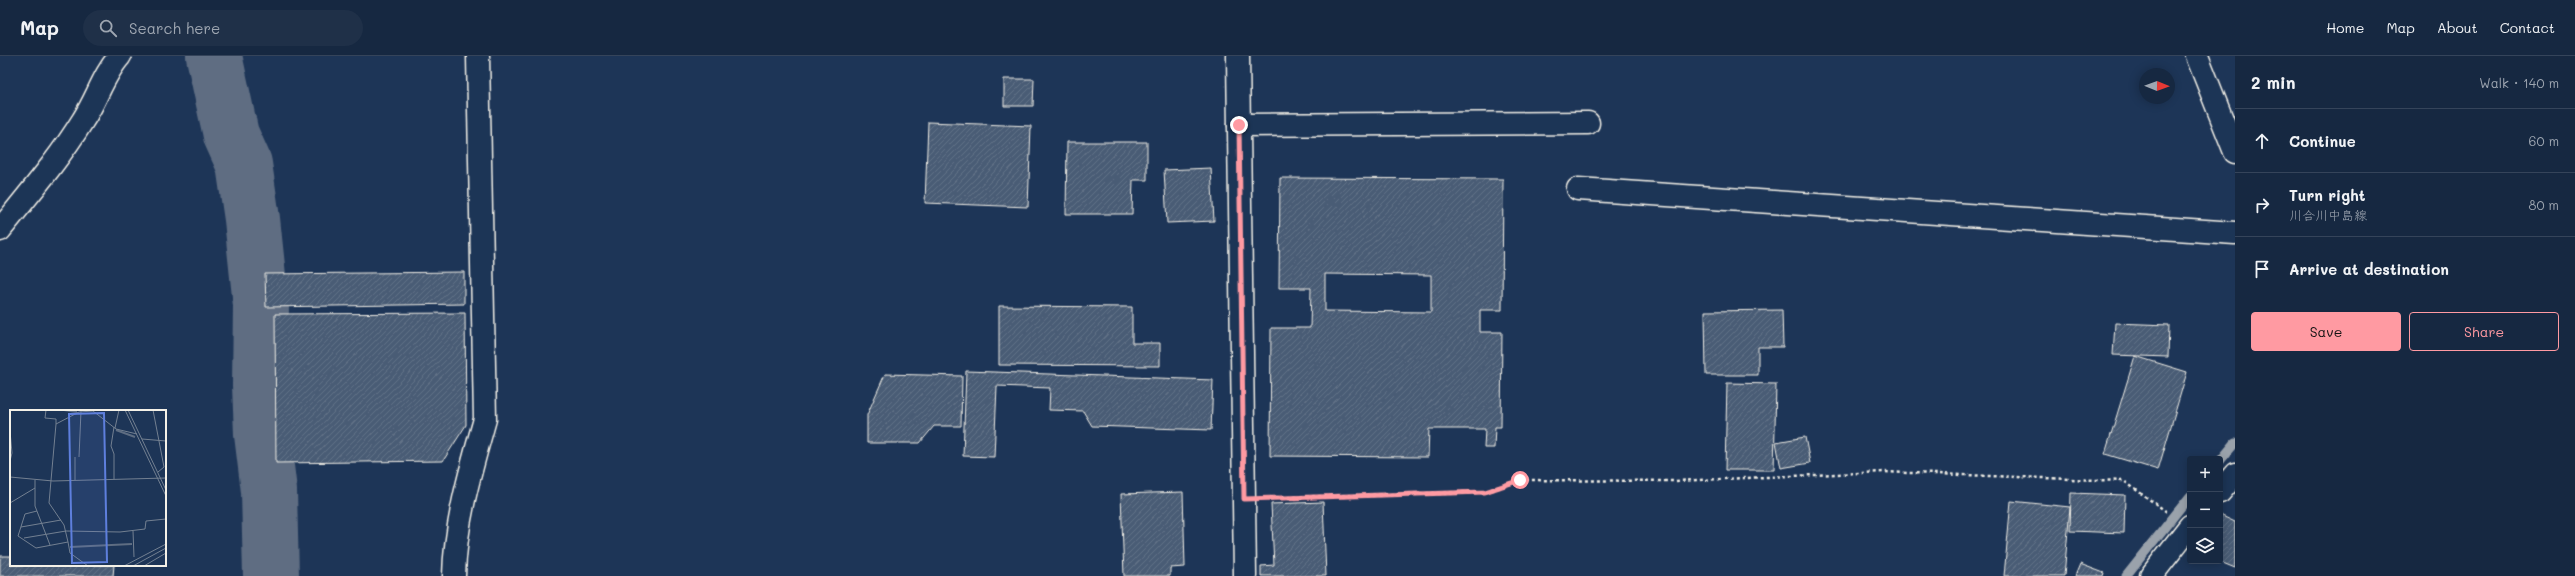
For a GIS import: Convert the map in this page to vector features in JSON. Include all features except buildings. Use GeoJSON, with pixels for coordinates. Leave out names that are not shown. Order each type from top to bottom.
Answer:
{"type":"FeatureCollection","features":[{"type":"Feature","properties":{"kind":"street"},"geometry":{"type":"LineString","coordinates":[[0,230],[45,174],[84,119],[109,68],[120,56]]}},
{"type":"Feature","properties":{"kind":"street"},"geometry":{"type":"LineString","coordinates":[[454,576],[454,558],[469,477],[485,419],[478,56]]}},
{"type":"Feature","properties":{"kind":"street"},"geometry":{"type":"LineString","coordinates":[[1238,56],[1245,576]]}},
{"type":"Feature","properties":{"kind":"street"},"geometry":{"type":"LineString","coordinates":[[2197,56],[2235,152]]}},
{"type":"Feature","properties":{"kind":"street"},"geometry":{"type":"LineString","coordinates":[[1239,125],[1588,123]]}},
{"type":"Feature","properties":{"kind":"street"},"geometry":{"type":"LineString","coordinates":[[1578,189],[2235,233]]}},
{"type":"Feature","properties":{"kind":"street"},"geometry":{"type":"LineString","coordinates":[[2223,488],[2235,474]]}},
{"type":"Feature","properties":{"kind":"street"},"geometry":{"type":"LineString","coordinates":[[2151,576],[2188,528]]}},
{"type":"Feature","properties":{"kind":"path"},"geometry":{"type":"LineString","coordinates":[[1244,499],[1485,492],[1520,480],[1676,481],[1883,472],[2124,481],[2187,526]]}},
{"type":"Feature","properties":{"kind":"waterway"},"geometry":{"type":"LineString","coordinates":[[214,56],[231,135],[244,164],[252,219],[261,305],[260,385],[262,434],[269,491],[271,576]]}},
{"type":"Feature","properties":{"kind":"waterway"},"geometry":{"type":"LineString","coordinates":[[2223,457],[2235,443]]}},
{"type":"Feature","properties":{"kind":"waterway"},"geometry":{"type":"LineString","coordinates":[[2126,576],[2187,500]]}},
{"type":"Feature","properties":{"kind":"route"},"geometry":{"type":"LineString","coordinates":[[1239,125],[1244,499],[1485,492],[1520,480]]}}]}
